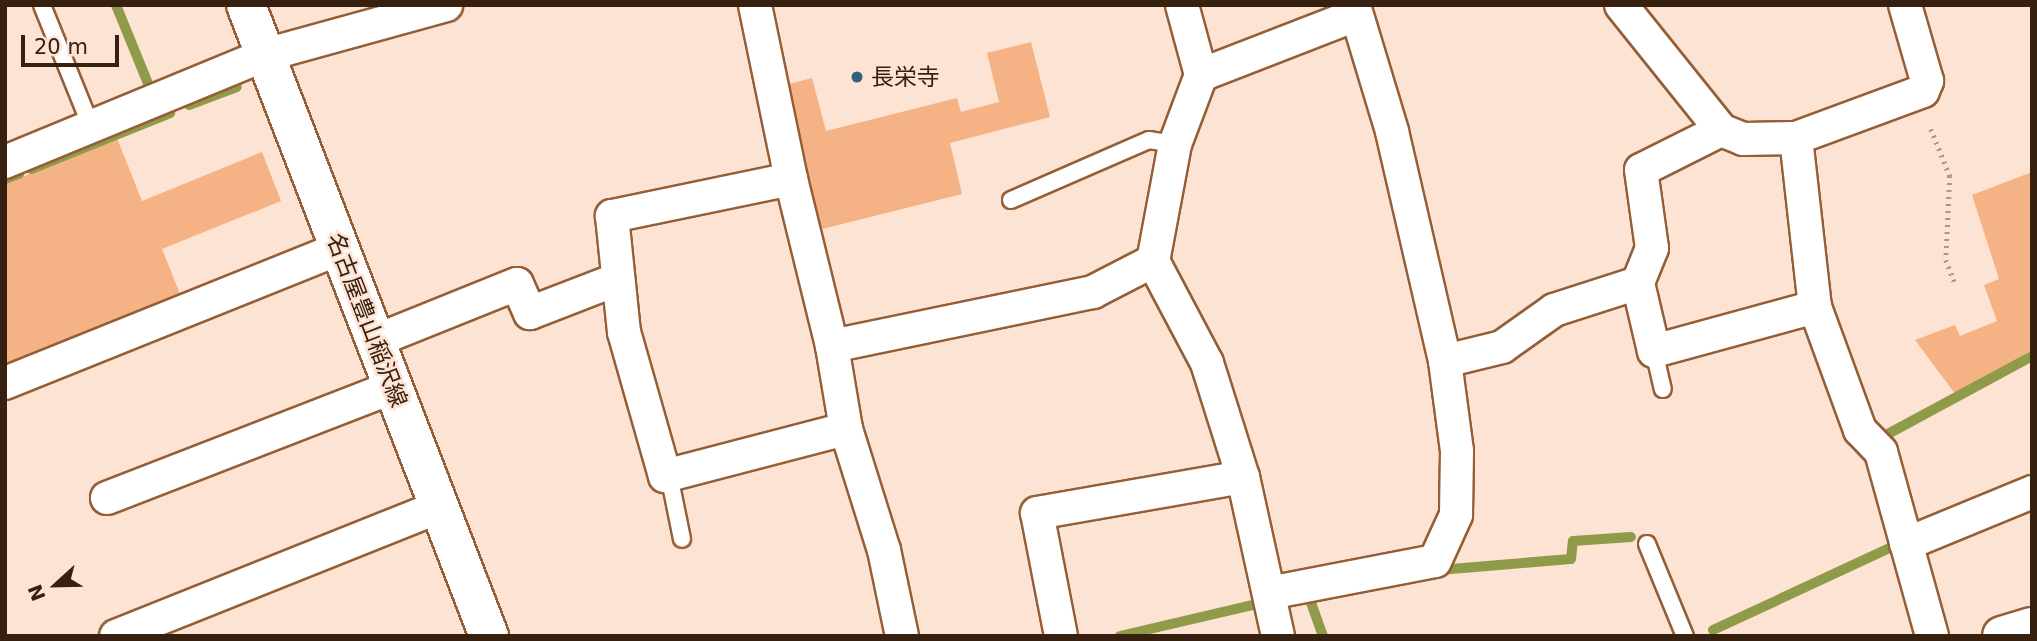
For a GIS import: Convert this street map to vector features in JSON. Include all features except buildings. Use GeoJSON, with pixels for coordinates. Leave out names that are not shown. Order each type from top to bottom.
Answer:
{"type":"FeatureCollection","features":[{"type":"Feature","properties":{"kind":"main road","name":"名古屋豊山稲沢線"},"geometry":{"type":"LineString","coordinates":[[246,5],[489,636]]}},
{"type":"Feature","properties":{"kind":"main road"},"geometry":{"type":"LineString","coordinates":[[2002,636],[2032,627]]}},
{"type":"Feature","properties":{"kind":"street"},"geometry":{"type":"LineString","coordinates":[[5,162],[265,55],[446,5]]}},
{"type":"Feature","properties":{"kind":"street"},"geometry":{"type":"LineString","coordinates":[[755,5],[791,179],[832,346],[846,429],[884,550],[902,636]]}},
{"type":"Feature","properties":{"kind":"street"},"geometry":{"type":"LineString","coordinates":[[1182,5],[1201,75],[1175,144],[1153,261],[1207,363],[1243,477],[1278,636]]}},
{"type":"Feature","properties":{"kind":"street"},"geometry":{"type":"LineString","coordinates":[[1621,5],[1721,130],[1743,139],[1796,138],[1923,91],[1927,81],[1905,5]]}},
{"type":"Feature","properties":{"kind":"street"},"geometry":{"type":"LineString","coordinates":[[1201,75],[1355,10],[1392,131],[1445,361],[1457,452],[1456,515],[1435,561],[1269,593]]}},
{"type":"Feature","properties":{"kind":"street"},"geometry":{"type":"LineString","coordinates":[[1721,130],[1641,170],[1652,248],[1638,282],[1654,351],[1815,307]]}},
{"type":"Feature","properties":{"kind":"street"},"geometry":{"type":"LineString","coordinates":[[1796,138],[1815,307],[1860,430],[1881,452],[1932,636]]}},
{"type":"Feature","properties":{"kind":"street"},"geometry":{"type":"LineString","coordinates":[[791,179],[612,216],[624,332],[665,476],[846,429]]}},
{"type":"Feature","properties":{"kind":"street"},"geometry":{"type":"LineString","coordinates":[[5,383],[340,248]]}},
{"type":"Feature","properties":{"kind":"street"},"geometry":{"type":"LineString","coordinates":[[832,346],[1093,292],[1153,261]]}},
{"type":"Feature","properties":{"kind":"street"},"geometry":{"type":"LineString","coordinates":[[375,341],[517,284],[530,313],[618,279]]}},
{"type":"Feature","properties":{"kind":"street"},"geometry":{"type":"LineString","coordinates":[[1445,361],[1502,348],[1554,310],[1638,282]]}},
{"type":"Feature","properties":{"kind":"street"},"geometry":{"type":"LineString","coordinates":[[107,498],[393,387]]}},
{"type":"Feature","properties":{"kind":"street"},"geometry":{"type":"LineString","coordinates":[[1061,636],[1037,513],[1243,477]]}},
{"type":"Feature","properties":{"kind":"street"},"geometry":{"type":"LineString","coordinates":[[1906,544],[2032,492]]}},
{"type":"Feature","properties":{"kind":"street"},"geometry":{"type":"LineString","coordinates":[[116,636],[439,507]]}},
{"type":"Feature","properties":{"kind":"lane"},"geometry":{"type":"LineString","coordinates":[[42,5],[91,126]]}},
{"type":"Feature","properties":{"kind":"lane"},"geometry":{"type":"LineString","coordinates":[[1011,200],[1149,140],[1175,144]]}},
{"type":"Feature","properties":{"kind":"lane"},"geometry":{"type":"LineString","coordinates":[[1654,351],[1663,389]]}},
{"type":"Feature","properties":{"kind":"lane"},"geometry":{"type":"LineString","coordinates":[[669,475],[682,540]]}},
{"type":"Feature","properties":{"kind":"lane"},"geometry":{"type":"LineString","coordinates":[[1647,544],[1685,636]]}},
{"type":"Feature","properties":{"kind":"path"},"geometry":{"type":"LineString","coordinates":[[1931,129],[1950,176],[1946,260],[1955,284]]}},
{"type":"Feature","properties":{"kind":"shaded area"},"geometry":{"type":"Polygon","coordinates":[[[1031,42],[1050,117],[950,143],[962,194],[818,230],[782,86],[812,78],[826,131],[957,98],[961,112],[999,102],[987,53],[1031,42]]]}},
{"type":"Feature","properties":{"kind":"shaded area"},"geometry":{"type":"Polygon","coordinates":[[[117,138],[142,201],[262,152],[281,201],[162,249],[182,299],[5,371],[5,184],[117,138]]]}},
{"type":"Feature","properties":{"kind":"shaded area"},"geometry":{"type":"Polygon","coordinates":[[[2032,172],[2032,350],[1956,395],[1915,340],[1955,325],[1960,336],[1997,321],[1984,285],[1999,279],[1972,195],[2032,172]]]}},
{"type":"Feature","properties":{"kind":"waterway"},"geometry":{"type":"LineString","coordinates":[[116,5],[149,86]]}},
{"type":"Feature","properties":{"kind":"waterway"},"geometry":{"type":"LineString","coordinates":[[189,105],[237,87]]}},
{"type":"Feature","properties":{"kind":"waterway"},"geometry":{"type":"LineString","coordinates":[[31,169],[170,113]]}},
{"type":"Feature","properties":{"kind":"waterway"},"geometry":{"type":"LineString","coordinates":[[5,179],[19,174]]}},
{"type":"Feature","properties":{"kind":"waterway"},"geometry":{"type":"LineString","coordinates":[[1886,435],[2032,356]]}},
{"type":"Feature","properties":{"kind":"waterway"},"geometry":{"type":"LineString","coordinates":[[1439,570],[1571,559],[1573,541],[1631,537]]}},
{"type":"Feature","properties":{"kind":"waterway"},"geometry":{"type":"LineString","coordinates":[[1713,630],[1892,547]]}},
{"type":"Feature","properties":{"kind":"waterway"},"geometry":{"type":"LineString","coordinates":[[1309,597],[1323,636]]}},
{"type":"Feature","properties":{"kind":"waterway"},"geometry":{"type":"LineString","coordinates":[[1120,636],[1256,604]]}},
{"type":"Feature","properties":{"kind":"place","name":"長栄寺"},"geometry":{"type":"Point","coordinates":[857,77]}}]}
